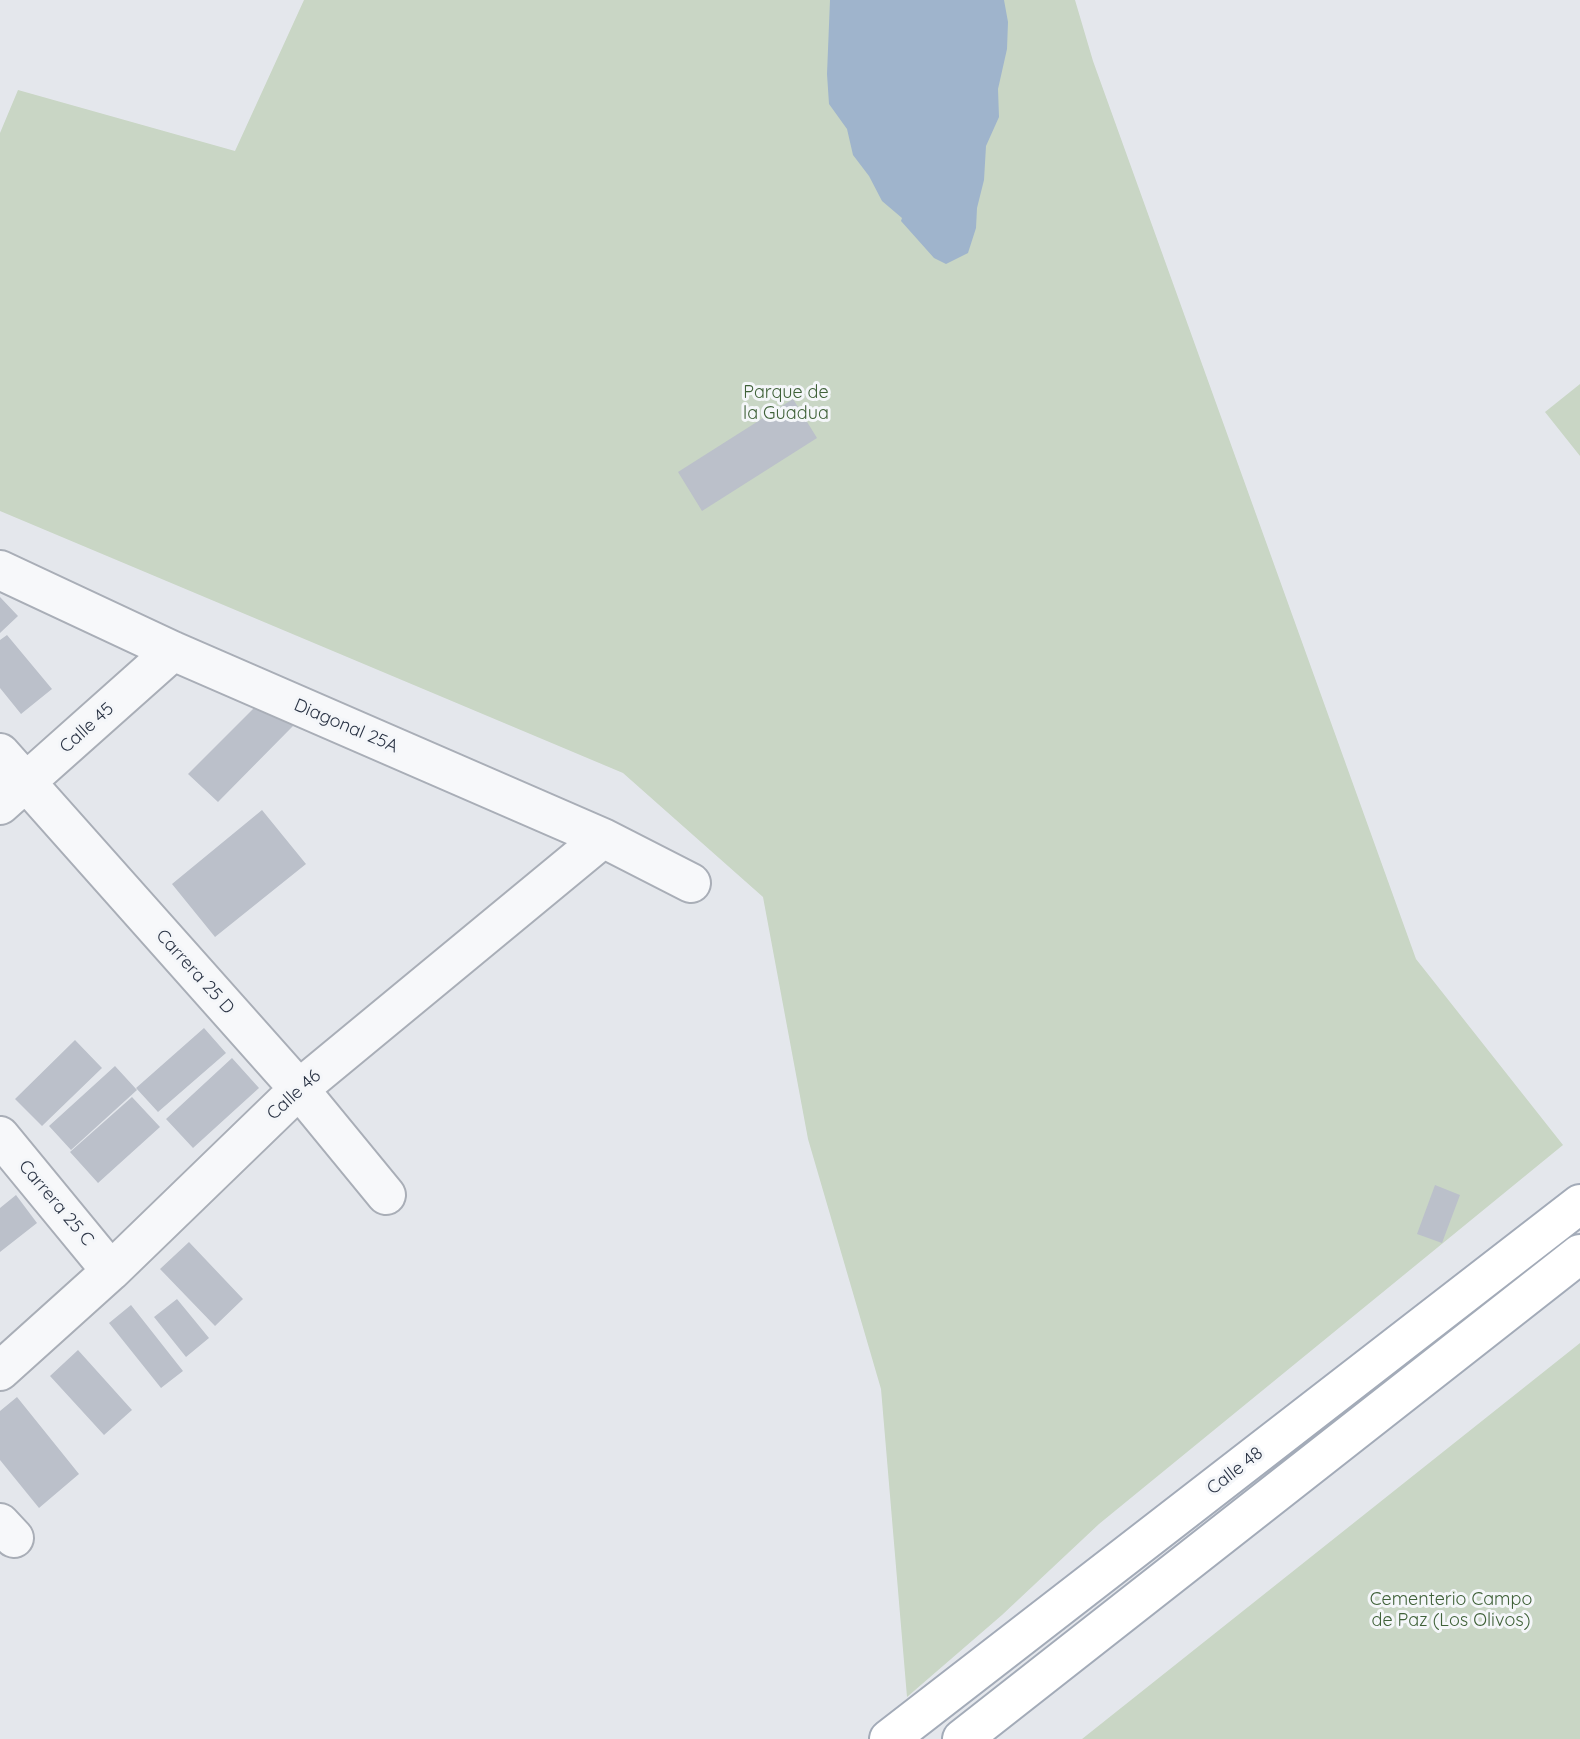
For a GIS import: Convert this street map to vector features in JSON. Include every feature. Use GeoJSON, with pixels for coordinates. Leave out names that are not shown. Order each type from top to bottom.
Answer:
{"type":"FeatureCollection","features":[{"type":"Feature","properties":{"kind":"main road","name":"Calle 48"},"geometry":{"type":"LineString","coordinates":[[889,1739],[1580,1204]]}},
{"type":"Feature","properties":{"kind":"main road"},"geometry":{"type":"LineString","coordinates":[[962,1739],[1580,1254]]}},
{"type":"Feature","properties":{"kind":"street","name":"Diagonal 25A"},"geometry":{"type":"LineString","coordinates":[[0,570],[173,652],[603,838],[691,883]]}},
{"type":"Feature","properties":{"kind":"street","name":"Calle 45"},"geometry":{"type":"LineString","coordinates":[[13,794],[173,652]]}},
{"type":"Feature","properties":{"kind":"street","name":"Carrera 25 D"},"geometry":{"type":"LineString","coordinates":[[0,753],[13,794],[299,1088],[386,1195]]}},
{"type":"Feature","properties":{"kind":"street","name":"Calle 46"},"geometry":{"type":"LineString","coordinates":[[0,1371],[111,1271],[299,1088],[603,838]]}},
{"type":"Feature","properties":{"kind":"street","name":"Carrera 25 C"},"geometry":{"type":"LineString","coordinates":[[0,1136],[111,1271]]}},
{"type":"Feature","properties":{"kind":"green space","name":"Parque de la Guadua"},"geometry":{"type":"Polygon","coordinates":[[[304,0],[1075,0],[1093,61],[1416,959],[1563,1145],[1099,1524],[1002,1615],[907,1697],[881,1389],[808,1139],[763,897],[623,773],[0,511],[0,133],[18,90],[235,151],[304,0]]]}},
{"type":"Feature","properties":{"kind":"green space"},"geometry":{"type":"Polygon","coordinates":[[[1580,384],[1580,456],[1545,412],[1580,384]]]}},
{"type":"Feature","properties":{"kind":"green space","name":"Cementerio Campo de Paz (Los Olivos)"},"geometry":{"type":"Polygon","coordinates":[[[1580,1343],[1580,1739],[1082,1739],[1580,1343]]]}},
{"type":"Feature","properties":{"kind":"water"},"geometry":{"type":"Polygon","coordinates":[[[830,0],[1004,0],[1008,22],[1007,49],[998,89],[999,117],[986,146],[984,180],[977,208],[976,228],[968,253],[946,264],[934,258],[901,221],[902,218],[882,201],[869,176],[853,155],[847,129],[829,104],[827,74],[830,0]]]}},
{"type":"Feature","properties":{"kind":"building"},"geometry":{"type":"Polygon","coordinates":[[[793,399],[817,438],[702,511],[678,472],[793,399]]]}},
{"type":"Feature","properties":{"kind":"building"},"geometry":{"type":"Polygon","coordinates":[[[0,597],[18,616],[0,633],[0,597]]]}},
{"type":"Feature","properties":{"kind":"building"},"geometry":{"type":"Polygon","coordinates":[[[7,635],[52,689],[21,714],[0,688],[0,640],[7,635]]]}},
{"type":"Feature","properties":{"kind":"building"},"geometry":{"type":"Polygon","coordinates":[[[264,698],[293,726],[218,802],[188,774],[264,698]]]}},
{"type":"Feature","properties":{"kind":"building"},"geometry":{"type":"Polygon","coordinates":[[[262,810],[306,864],[215,937],[172,884],[262,810]]]}},
{"type":"Feature","properties":{"kind":"building"},"geometry":{"type":"Polygon","coordinates":[[[204,1028],[226,1053],[158,1112],[136,1088],[204,1028]]]}},
{"type":"Feature","properties":{"kind":"building"},"geometry":{"type":"Polygon","coordinates":[[[75,1040],[102,1068],[42,1126],[15,1099],[75,1040]]]}},
{"type":"Feature","properties":{"kind":"building"},"geometry":{"type":"Polygon","coordinates":[[[232,1058],[259,1088],[193,1148],[166,1119],[232,1058]]]}},
{"type":"Feature","properties":{"kind":"building"},"geometry":{"type":"Polygon","coordinates":[[[115,1066],[137,1090],[71,1150],[49,1126],[115,1066]]]}},
{"type":"Feature","properties":{"kind":"building"},"geometry":{"type":"Polygon","coordinates":[[[132,1097],[160,1127],[98,1183],[70,1152],[132,1097]]]}},
{"type":"Feature","properties":{"kind":"building"},"geometry":{"type":"Polygon","coordinates":[[[1435,1185],[1460,1195],[1442,1243],[1417,1234],[1435,1185]]]}},
{"type":"Feature","properties":{"kind":"building"},"geometry":{"type":"Polygon","coordinates":[[[16,1195],[37,1223],[0,1252],[0,1208],[16,1195]]]}},
{"type":"Feature","properties":{"kind":"building"},"geometry":{"type":"Polygon","coordinates":[[[189,1242],[243,1299],[215,1326],[160,1269],[189,1242]]]}},
{"type":"Feature","properties":{"kind":"building"},"geometry":{"type":"Polygon","coordinates":[[[177,1299],[209,1338],[186,1357],[154,1317],[177,1299]]]}},
{"type":"Feature","properties":{"kind":"building"},"geometry":{"type":"Polygon","coordinates":[[[131,1305],[183,1371],[161,1388],[109,1323],[131,1305]]]}},
{"type":"Feature","properties":{"kind":"building"},"geometry":{"type":"Polygon","coordinates":[[[78,1350],[132,1410],[104,1435],[50,1376],[78,1350]]]}},
{"type":"Feature","properties":{"kind":"building"},"geometry":{"type":"Polygon","coordinates":[[[17,1397],[79,1474],[39,1508],[0,1460],[0,1411],[17,1397]]]}}]}
